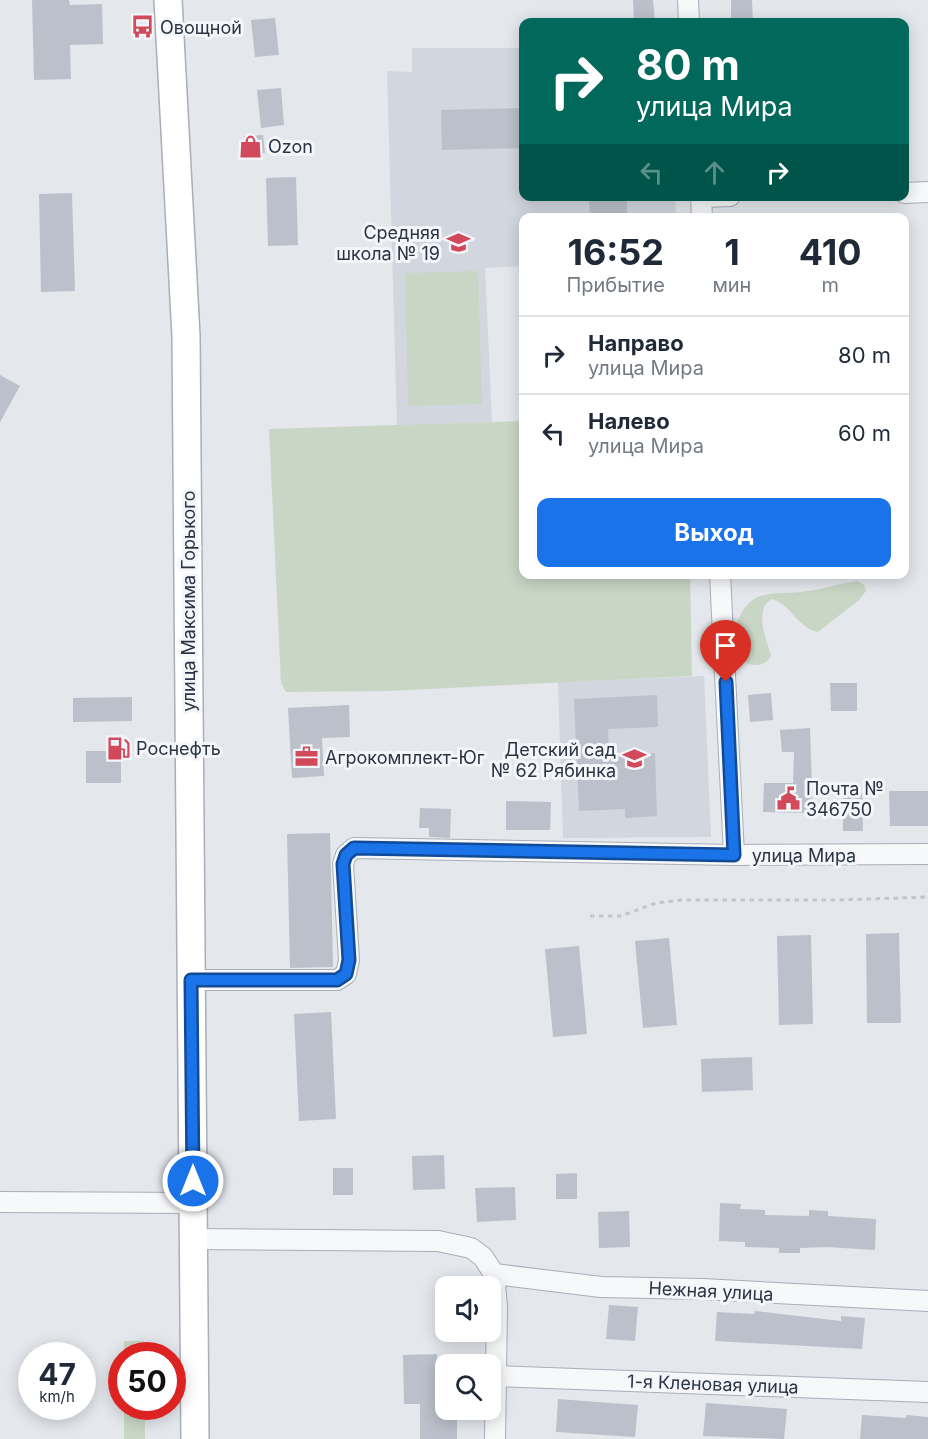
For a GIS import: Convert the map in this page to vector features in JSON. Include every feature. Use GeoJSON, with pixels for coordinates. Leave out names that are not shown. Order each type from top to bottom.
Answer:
{"type":"FeatureCollection","features":[{"type":"Feature","properties":{"kind":"main road","name":"улица Максима Горького"},"geometry":{"type":"LineString","coordinates":[[168,0],[186,336],[195,1439]]}},
{"type":"Feature","properties":{"kind":"street"},"geometry":{"type":"LineString","coordinates":[[688,0],[689,18]]}},
{"type":"Feature","properties":{"kind":"street"},"geometry":{"type":"LineString","coordinates":[[909,193],[928,192]]}},
{"type":"Feature","properties":{"kind":"street"},"geometry":{"type":"LineString","coordinates":[[720,579],[734,855]]}},
{"type":"Feature","properties":{"kind":"street","name":"улица Мира"},"geometry":{"type":"LineString","coordinates":[[191,980],[337,980],[346,974],[349,960],[343,864],[346,855],[354,848],[734,855],[928,854]]}},
{"type":"Feature","properties":{"kind":"street"},"geometry":{"type":"LineString","coordinates":[[0,1202],[193,1203]]}},
{"type":"Feature","properties":{"kind":"street"},"geometry":{"type":"LineString","coordinates":[[193,1239],[438,1241],[471,1248],[483,1257],[494,1274],[497,1354]]}},
{"type":"Feature","properties":{"kind":"street","name":"Нежная улица"},"geometry":{"type":"LineString","coordinates":[[494,1274],[601,1287],[928,1301]]}},
{"type":"Feature","properties":{"kind":"street","name":"1-я Кленовая улица"},"geometry":{"type":"LineString","coordinates":[[501,1376],[928,1392]]}},
{"type":"Feature","properties":{"kind":"street"},"geometry":{"type":"LineString","coordinates":[[495,1439],[496,1420]]}},
{"type":"Feature","properties":{"kind":"path"},"geometry":{"type":"LineString","coordinates":[[590,916],[621,916],[656,903],[681,900],[837,900],[928,897]]}},
{"type":"Feature","properties":{"kind":"shaded area","name":"Средняя школа № 19"},"geometry":{"type":"Polygon","coordinates":[[[412,48],[519,48],[519,201],[675,201],[676,213],[519,213],[519,266],[485,268],[492,422],[397,426],[387,71],[412,72],[412,48]]]}},
{"type":"Feature","properties":{"kind":"shaded area","name":"Детский сад № 62 Рябинка"},"geometry":{"type":"Polygon","coordinates":[[[704,676],[711,837],[563,838],[558,682],[704,676]]]}},
{"type":"Feature","properties":{"kind":"green space"},"geometry":{"type":"Polygon","coordinates":[[[478,271],[482,404],[408,406],[405,273],[478,271]]]}},
{"type":"Feature","properties":{"kind":"green space"},"geometry":{"type":"Polygon","coordinates":[[[519,421],[519,579],[690,579],[692,676],[387,691],[286,692],[281,683],[269,429],[519,421]]]}},
{"type":"Feature","properties":{"kind":"green space"},"geometry":{"type":"Polygon","coordinates":[[[857,581],[864,585],[866,591],[859,600],[818,632],[805,626],[784,606],[772,599],[766,604],[762,617],[771,656],[764,663],[754,665],[744,662],[734,653],[732,643],[734,630],[740,615],[755,599],[763,595],[808,591],[857,581]]]}},
{"type":"Feature","properties":{"kind":"green space"},"geometry":{"type":"Polygon","coordinates":[[[124,1420],[145,1420],[145,1439],[124,1439],[124,1420]]]}},
{"type":"Feature","properties":{"kind":"building"},"geometry":{"type":"Polygon","coordinates":[[[32,0],[69,0],[70,5],[102,4],[103,44],[70,45],[71,79],[34,80],[32,0]]]}},
{"type":"Feature","properties":{"kind":"building"},"geometry":{"type":"Polygon","coordinates":[[[633,0],[653,0],[655,18],[634,18],[633,0]]]}},
{"type":"Feature","properties":{"kind":"building"},"geometry":{"type":"Polygon","coordinates":[[[731,0],[752,0],[753,18],[731,18],[731,0]]]}},
{"type":"Feature","properties":{"kind":"building"},"geometry":{"type":"Polygon","coordinates":[[[275,18],[279,55],[255,57],[251,20],[275,18]]]}},
{"type":"Feature","properties":{"kind":"building"},"geometry":{"type":"Polygon","coordinates":[[[281,88],[284,125],[261,128],[257,90],[281,88]]]}},
{"type":"Feature","properties":{"kind":"building"},"geometry":{"type":"Polygon","coordinates":[[[519,108],[519,148],[442,150],[441,110],[519,108]]]}},
{"type":"Feature","properties":{"kind":"building"},"geometry":{"type":"Polygon","coordinates":[[[263,135],[265,153],[246,155],[244,136],[263,135]]]}},
{"type":"Feature","properties":{"kind":"building"},"geometry":{"type":"Polygon","coordinates":[[[296,177],[298,245],[268,246],[266,178],[296,177]]]}},
{"type":"Feature","properties":{"kind":"building"},"geometry":{"type":"Polygon","coordinates":[[[72,193],[75,291],[41,292],[39,194],[72,193]]]}},
{"type":"Feature","properties":{"kind":"building"},"geometry":{"type":"Polygon","coordinates":[[[589,201],[627,201],[627,213],[590,213],[589,201]]]}},
{"type":"Feature","properties":{"kind":"building"},"geometry":{"type":"Polygon","coordinates":[[[0,375],[20,386],[0,422],[0,375]]]}},
{"type":"Feature","properties":{"kind":"building"},"geometry":{"type":"Polygon","coordinates":[[[830,683],[857,683],[857,711],[831,711],[830,683]]]}},
{"type":"Feature","properties":{"kind":"building"},"geometry":{"type":"Polygon","coordinates":[[[771,693],[773,720],[750,722],[748,695],[771,693]]]}},
{"type":"Feature","properties":{"kind":"building"},"geometry":{"type":"Polygon","coordinates":[[[657,695],[658,727],[608,729],[609,755],[655,753],[657,816],[625,818],[625,809],[579,811],[574,699],[657,695]]]}},
{"type":"Feature","properties":{"kind":"building"},"geometry":{"type":"Polygon","coordinates":[[[132,697],[132,721],[73,722],[73,698],[132,697]]]}},
{"type":"Feature","properties":{"kind":"building","name":"Агрокомплект-Юг"},"geometry":{"type":"Polygon","coordinates":[[[349,705],[350,737],[322,738],[324,776],[292,778],[288,708],[349,705]]]}},
{"type":"Feature","properties":{"kind":"building","name":"Почта № 346750"},"geometry":{"type":"Polygon","coordinates":[[[810,728],[813,813],[763,812],[764,783],[793,783],[794,752],[782,752],[780,730],[810,728]]]}},
{"type":"Feature","properties":{"kind":"building"},"geometry":{"type":"Polygon","coordinates":[[[86,751],[121,751],[121,783],[86,783],[86,751]]]}},
{"type":"Feature","properties":{"kind":"building"},"geometry":{"type":"Polygon","coordinates":[[[889,791],[928,791],[928,826],[890,826],[889,791]]]}},
{"type":"Feature","properties":{"kind":"building"},"geometry":{"type":"Polygon","coordinates":[[[843,793],[862,793],[863,831],[843,831],[843,793]]]}},
{"type":"Feature","properties":{"kind":"building"},"geometry":{"type":"Polygon","coordinates":[[[506,801],[551,802],[550,830],[506,830],[506,801]]]}},
{"type":"Feature","properties":{"kind":"building"},"geometry":{"type":"Polygon","coordinates":[[[420,808],[451,809],[450,838],[429,837],[429,828],[419,828],[420,808]]]}},
{"type":"Feature","properties":{"kind":"building"},"geometry":{"type":"Polygon","coordinates":[[[330,833],[333,967],[290,968],[287,834],[330,833]]]}},
{"type":"Feature","properties":{"kind":"building"},"geometry":{"type":"Polygon","coordinates":[[[899,933],[901,1023],[867,1023],[866,934],[899,933]]]}},
{"type":"Feature","properties":{"kind":"building"},"geometry":{"type":"Polygon","coordinates":[[[811,935],[813,1024],[779,1025],[777,936],[811,935]]]}},
{"type":"Feature","properties":{"kind":"building"},"geometry":{"type":"Polygon","coordinates":[[[669,938],[677,1025],[643,1028],[635,941],[669,938]]]}},
{"type":"Feature","properties":{"kind":"building"},"geometry":{"type":"Polygon","coordinates":[[[579,946],[587,1034],[553,1037],[545,949],[579,946]]]}},
{"type":"Feature","properties":{"kind":"building"},"geometry":{"type":"Polygon","coordinates":[[[331,1012],[336,1119],[299,1121],[294,1014],[331,1012]]]}},
{"type":"Feature","properties":{"kind":"building"},"geometry":{"type":"Polygon","coordinates":[[[752,1057],[753,1090],[702,1092],[701,1059],[752,1057]]]}},
{"type":"Feature","properties":{"kind":"building"},"geometry":{"type":"Polygon","coordinates":[[[444,1155],[445,1189],[413,1190],[412,1156],[444,1155]]]}},
{"type":"Feature","properties":{"kind":"building"},"geometry":{"type":"Polygon","coordinates":[[[333,1168],[353,1168],[353,1195],[333,1195],[333,1168]]]}},
{"type":"Feature","properties":{"kind":"building"},"geometry":{"type":"Polygon","coordinates":[[[577,1173],[577,1199],[556,1199],[556,1174],[577,1173]]]}},
{"type":"Feature","properties":{"kind":"building"},"geometry":{"type":"Polygon","coordinates":[[[515,1187],[516,1220],[477,1222],[475,1188],[515,1187]]]}},
{"type":"Feature","properties":{"kind":"building"},"geometry":{"type":"Polygon","coordinates":[[[720,1203],[741,1204],[740,1209],[765,1210],[765,1215],[809,1216],[809,1210],[828,1211],[828,1216],[876,1219],[875,1250],[827,1247],[800,1248],[800,1253],[779,1253],[779,1248],[745,1247],[745,1242],[719,1241],[720,1203]]]}},
{"type":"Feature","properties":{"kind":"building"},"geometry":{"type":"Polygon","coordinates":[[[629,1211],[630,1247],[599,1248],[598,1212],[629,1211]]]}},
{"type":"Feature","properties":{"kind":"building"},"geometry":{"type":"Polygon","coordinates":[[[609,1305],[638,1307],[635,1341],[606,1339],[609,1305]]]}},
{"type":"Feature","properties":{"kind":"building"},"geometry":{"type":"Polygon","coordinates":[[[755,1311],[841,1321],[841,1316],[865,1318],[862,1349],[715,1341],[717,1312],[754,1314],[755,1311]]]}},
{"type":"Feature","properties":{"kind":"building"},"geometry":{"type":"Polygon","coordinates":[[[435,1354],[435,1420],[457,1420],[457,1439],[420,1439],[420,1404],[404,1404],[403,1355],[435,1354]]]}},
{"type":"Feature","properties":{"kind":"building"},"geometry":{"type":"Polygon","coordinates":[[[558,1399],[638,1405],[635,1437],[556,1432],[558,1399]]]}},
{"type":"Feature","properties":{"kind":"building"},"geometry":{"type":"Polygon","coordinates":[[[706,1403],[787,1409],[784,1439],[703,1436],[706,1403]]]}},
{"type":"Feature","properties":{"kind":"building"},"geometry":{"type":"Polygon","coordinates":[[[862,1415],[928,1417],[928,1439],[860,1439],[862,1415]]]}},
{"type":"Feature","properties":{"kind":"place","name":"Овощной"},"geometry":{"type":"Point","coordinates":[142,27]}},
{"type":"Feature","properties":{"kind":"place","name":"Ozon"},"geometry":{"type":"Point","coordinates":[250,146]}},
{"type":"Feature","properties":{"kind":"place","name":"Средняя школа № 19"},"geometry":{"type":"Point","coordinates":[458,242]}},
{"type":"Feature","properties":{"kind":"place","name":"Роснефть"},"geometry":{"type":"Point","coordinates":[118,748]}},
{"type":"Feature","properties":{"kind":"place","name":"Агрокомплект-Юг"},"geometry":{"type":"Point","coordinates":[307,757]}},
{"type":"Feature","properties":{"kind":"place","name":"Детский сад № 62 Рябинка"},"geometry":{"type":"Point","coordinates":[634,759]}},
{"type":"Feature","properties":{"kind":"place","name":"Почта № 346750"},"geometry":{"type":"Point","coordinates":[788,798]}},
{"type":"Feature","properties":{"kind":"route"},"geometry":{"type":"LineString","coordinates":[[193,1181],[191,980],[337,980],[346,974],[349,960],[343,864],[346,855],[354,848],[734,855],[726,682]]}}]}
